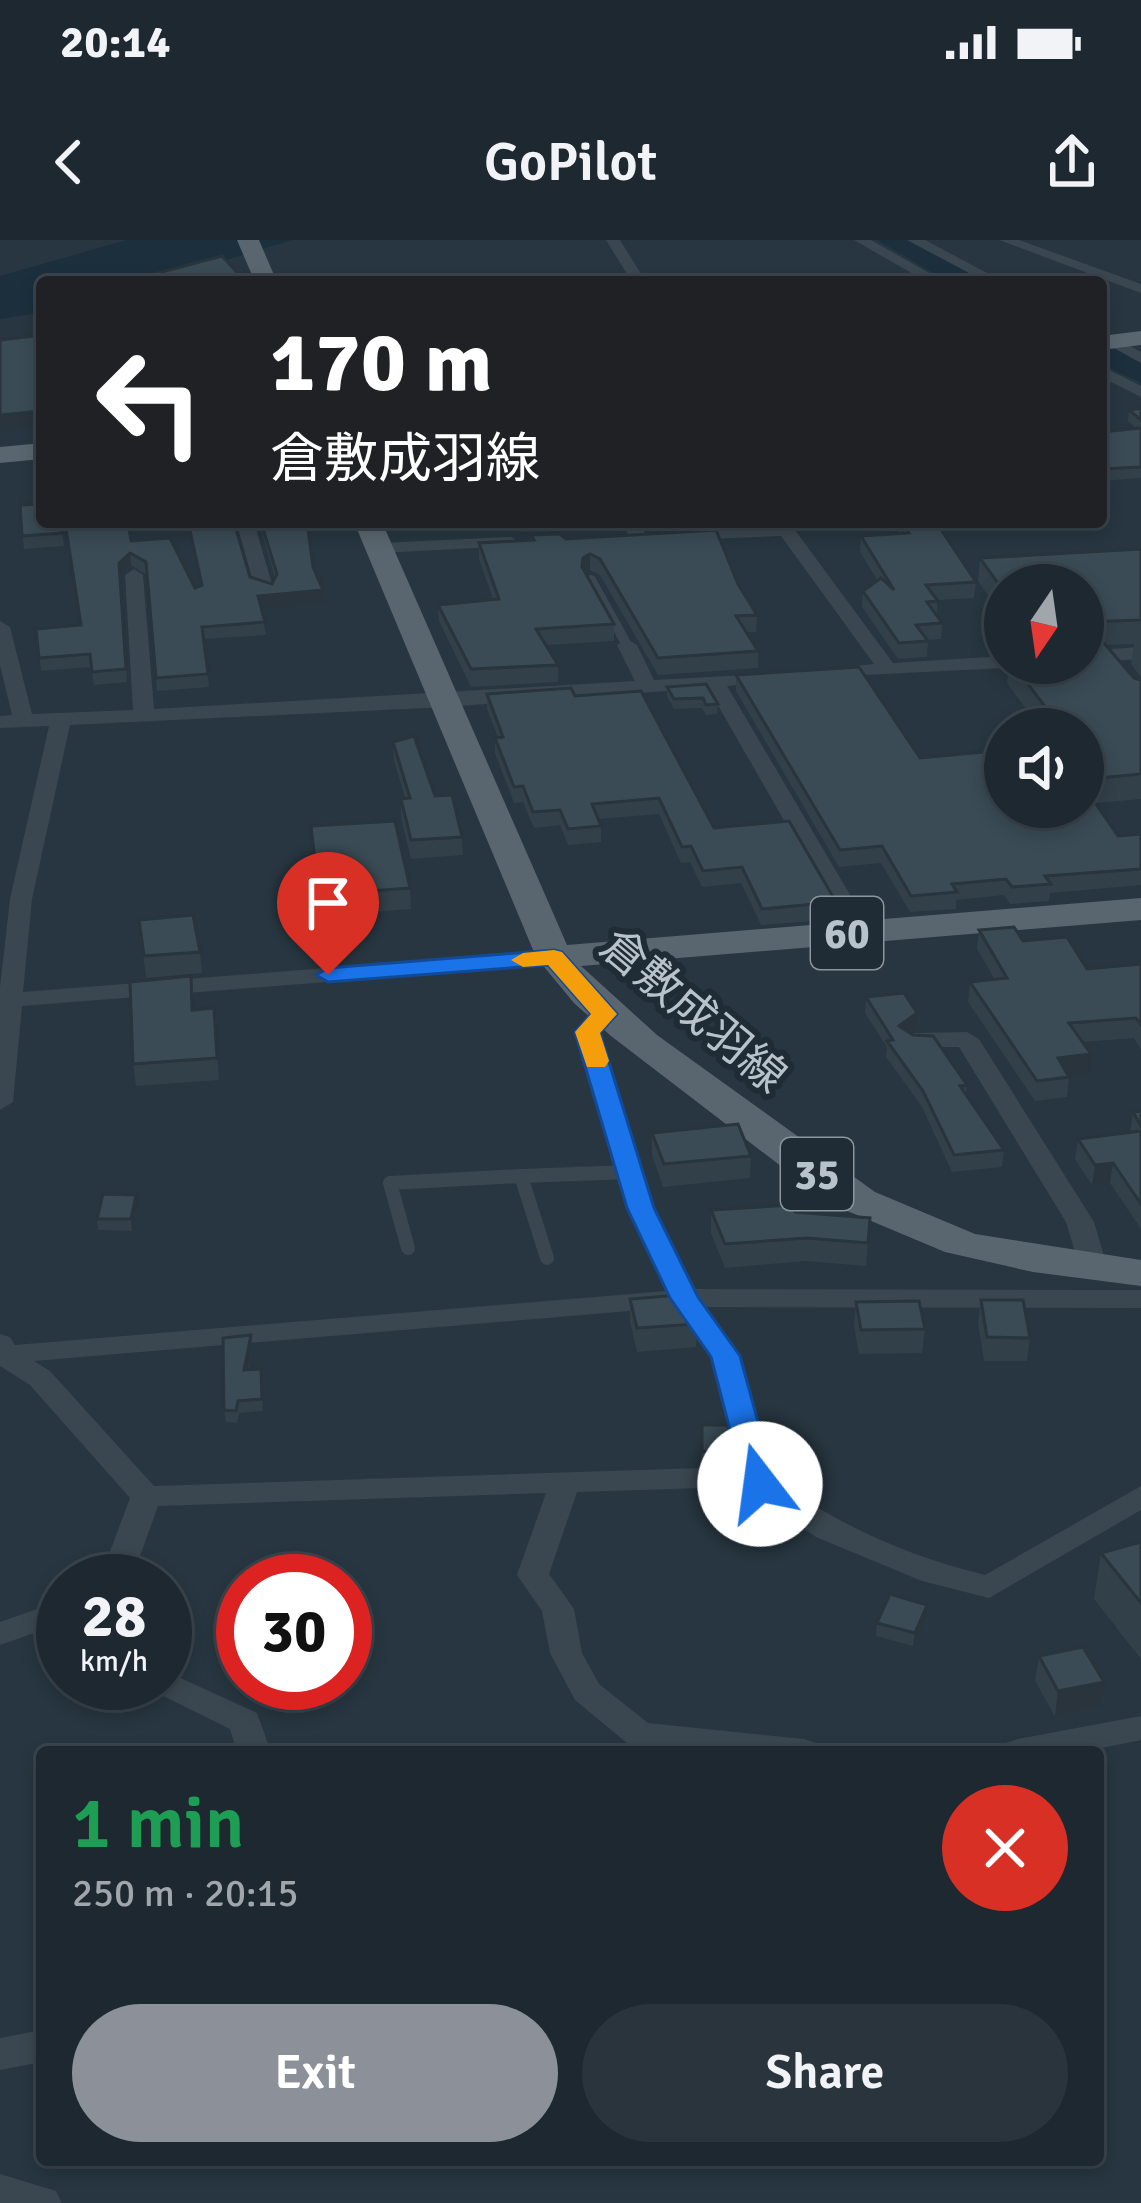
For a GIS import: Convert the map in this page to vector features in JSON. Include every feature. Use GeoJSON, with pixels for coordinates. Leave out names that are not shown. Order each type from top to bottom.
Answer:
{"type":"FeatureCollection","features":[{"type":"Feature","properties":{"kind":"main road"},"geometry":{"type":"LineString","coordinates":[[251,247],[263,276]]}},
{"type":"Feature","properties":{"kind":"main road"},"geometry":{"type":"LineString","coordinates":[[1107,337],[1141,329]]}},
{"type":"Feature","properties":{"kind":"main road"},"geometry":{"type":"LineString","coordinates":[[1107,338],[1141,338]]}},
{"type":"Feature","properties":{"kind":"main road"},"geometry":{"type":"LineString","coordinates":[[0,460],[36,456]]}},
{"type":"Feature","properties":{"kind":"main road","name":"倉敷成羽線"},"geometry":{"type":"LineString","coordinates":[[374,535],[554,957],[605,1014],[864,1204],[918,1227],[1005,1253],[1141,1273]]}},
{"type":"Feature","properties":{"kind":"main road","name":"60"},"geometry":{"type":"LineString","coordinates":[[554,957],[1141,909]]}},
{"type":"Feature","properties":{"kind":"street"},"geometry":{"type":"LineString","coordinates":[[613,240],[635,276]]}},
{"type":"Feature","properties":{"kind":"street"},"geometry":{"type":"LineString","coordinates":[[861,240],[927,276]]}},
{"type":"Feature","properties":{"kind":"street"},"geometry":{"type":"LineString","coordinates":[[914,240],[985,276]]}},
{"type":"Feature","properties":{"kind":"street"},"geometry":{"type":"LineString","coordinates":[[1006,240],[1105,276]]}},
{"type":"Feature","properties":{"kind":"street"},"geometry":{"type":"LineString","coordinates":[[1107,277],[1141,289]]}},
{"type":"Feature","properties":{"kind":"street"},"geometry":{"type":"LineString","coordinates":[[1107,340],[1141,358]]}},
{"type":"Feature","properties":{"kind":"street"},"geometry":{"type":"LineString","coordinates":[[1107,373],[1141,392]]}},
{"type":"Feature","properties":{"kind":"street"},"geometry":{"type":"LineString","coordinates":[[246,528],[264,588]]}},
{"type":"Feature","properties":{"kind":"street"},"geometry":{"type":"LineString","coordinates":[[615,538],[634,529],[690,528]]}},
{"type":"Feature","properties":{"kind":"street"},"geometry":{"type":"LineString","coordinates":[[783,528],[888,670]]}},
{"type":"Feature","properties":{"kind":"street"},"geometry":{"type":"LineString","coordinates":[[374,535],[521,542]]}},
{"type":"Feature","properties":{"kind":"street"},"geometry":{"type":"LineString","coordinates":[[134,575],[144,716]]}},
{"type":"Feature","properties":{"kind":"street"},"geometry":{"type":"LineString","coordinates":[[0,627],[24,721]]}},
{"type":"Feature","properties":{"kind":"street"},"geometry":{"type":"LineString","coordinates":[[627,645],[647,685]]}},
{"type":"Feature","properties":{"kind":"street"},"geometry":{"type":"LineString","coordinates":[[1104,655],[1141,653]]}},
{"type":"Feature","properties":{"kind":"street"},"geometry":{"type":"LineString","coordinates":[[1107,655],[1129,682]]}},
{"type":"Feature","properties":{"kind":"street"},"geometry":{"type":"LineString","coordinates":[[0,722],[446,701],[984,663]]}},
{"type":"Feature","properties":{"kind":"street"},"geometry":{"type":"LineString","coordinates":[[714,681],[860,932]]}},
{"type":"Feature","properties":{"kind":"street"},"geometry":{"type":"LineString","coordinates":[[0,1102],[6,1000],[21,898],[61,720]]}},
{"type":"Feature","properties":{"kind":"street"},"geometry":{"type":"LineString","coordinates":[[6,1000],[554,957]]}},
{"type":"Feature","properties":{"kind":"street"},"geometry":{"type":"LineString","coordinates":[[605,1014],[587,1032],[640,1208],[684,1298],[725,1356],[760,1484]]}},
{"type":"Feature","properties":{"kind":"street"},"geometry":{"type":"LineString","coordinates":[[914,1040],[967,1039],[1080,1222],[1094,1269]]}},
{"type":"Feature","properties":{"kind":"street"},"geometry":{"type":"LineString","coordinates":[[1,1351],[684,1298],[1141,1299]]}},
{"type":"Feature","properties":{"kind":"street"},"geometry":{"type":"LineString","coordinates":[[1,1351],[40,1378],[146,1496],[702,1478],[760,1484],[826,1530],[933,1573],[989,1587],[1141,1496]]}},
{"type":"Feature","properties":{"kind":"street"},"geometry":{"type":"LineString","coordinates":[[565,1483],[533,1574],[558,1609],[566,1652],[587,1692],[635,1743],[691,1746]]}},
{"type":"Feature","properties":{"kind":"street"},"geometry":{"type":"LineString","coordinates":[[125,1554],[146,1496]]}},
{"type":"Feature","properties":{"kind":"street"},"geometry":{"type":"LineString","coordinates":[[0,1634],[36,1621]]}},
{"type":"Feature","properties":{"kind":"street"},"geometry":{"type":"LineString","coordinates":[[192,1696],[245,1722],[252,1746]]}},
{"type":"Feature","properties":{"kind":"street"},"geometry":{"type":"LineString","coordinates":[[1049,1746],[1141,1728]]}},
{"type":"Feature","properties":{"kind":"street"},"geometry":{"type":"LineString","coordinates":[[0,2054],[36,2047]]}},
{"type":"Feature","properties":{"kind":"street"},"geometry":{"type":"LineString","coordinates":[[0,2191],[42,2203]]}},
{"type":"Feature","properties":{"kind":"lane"},"geometry":{"type":"LineString","coordinates":[[592,580],[627,645]]}},
{"type":"Feature","properties":{"kind":"lane"},"geometry":{"type":"LineString","coordinates":[[407,1247],[390,1183],[630,1172]]}},
{"type":"Feature","properties":{"kind":"lane"},"geometry":{"type":"LineString","coordinates":[[521,1176],[547,1258]]}},
{"type":"Feature","properties":{"kind":"water"},"geometry":{"type":"Polygon","coordinates":[[[127,240],[292,240],[174,276],[36,276],[36,313],[0,319],[0,276],[127,240]]]}},
{"type":"Feature","properties":{"kind":"building"},"geometry":{"type":"Polygon","coordinates":[[[222,256],[240,276],[147,276],[222,256]]]}},
{"type":"Feature","properties":{"kind":"building"},"geometry":{"type":"Polygon","coordinates":[[[36,336],[36,412],[0,415],[0,340],[36,336]]]}},
{"type":"Feature","properties":{"kind":"building"},"geometry":{"type":"Polygon","coordinates":[[[1141,428],[1141,467],[1107,469],[1107,431],[1141,428]]]}},
{"type":"Feature","properties":{"kind":"building"},"geometry":{"type":"Polygon","coordinates":[[[36,504],[36,528],[62,528],[62,533],[22,536],[20,505],[36,504]]]}},
{"type":"Feature","properties":{"kind":"building"},"geometry":{"type":"Polygon","coordinates":[[[66,528],[129,528],[131,541],[170,538],[195,588],[202,585],[189,528],[236,528],[250,577],[272,584],[277,574],[263,528],[308,528],[313,567],[323,590],[258,596],[265,622],[202,627],[208,674],[156,678],[146,562],[130,553],[119,563],[126,669],[92,672],[90,654],[39,658],[36,629],[81,625],[66,528]]]}},
{"type":"Feature","properties":{"kind":"building"},"geometry":{"type":"Polygon","coordinates":[[[906,528],[940,528],[976,582],[926,585],[938,601],[927,602],[942,623],[916,625],[928,641],[899,643],[863,591],[881,578],[894,590],[861,536],[909,533],[906,528]]]}},
{"type":"Feature","properties":{"kind":"building"},"geometry":{"type":"Polygon","coordinates":[[[716,530],[738,584],[757,615],[736,616],[758,651],[658,658],[600,559],[590,554],[583,558],[582,567],[614,624],[536,629],[558,665],[471,669],[438,605],[499,599],[479,543],[534,540],[531,535],[560,534],[566,539],[716,530]]]}},
{"type":"Feature","properties":{"kind":"building"},"geometry":{"type":"Polygon","coordinates":[[[1141,549],[1141,620],[1104,621],[1104,564],[984,564],[980,558],[1141,549]]]}},
{"type":"Feature","properties":{"kind":"building"},"geometry":{"type":"Polygon","coordinates":[[[1104,643],[1141,680],[1141,774],[1104,778],[1104,708],[1046,708],[1028,684],[1104,684],[1104,643]]]}},
{"type":"Feature","properties":{"kind":"building"},"geometry":{"type":"Polygon","coordinates":[[[859,667],[920,758],[984,752],[984,828],[1104,828],[1104,816],[1118,836],[1141,834],[1141,869],[1045,876],[1051,884],[1012,887],[1006,879],[952,884],[957,892],[911,896],[882,846],[840,850],[736,675],[859,667]]]}},
{"type":"Feature","properties":{"kind":"building"},"geometry":{"type":"Polygon","coordinates":[[[706,684],[718,704],[706,705],[703,698],[674,699],[667,687],[706,684]]]}},
{"type":"Feature","properties":{"kind":"building"},"geometry":{"type":"Polygon","coordinates":[[[571,688],[575,696],[641,691],[714,828],[789,821],[836,902],[762,909],[742,867],[703,871],[691,846],[682,847],[659,798],[592,804],[601,826],[568,829],[560,810],[533,812],[523,786],[514,787],[495,738],[503,737],[487,694],[571,688]]]}},
{"type":"Feature","properties":{"kind":"building"},"geometry":{"type":"Polygon","coordinates":[[[414,736],[435,796],[452,795],[462,837],[411,840],[401,799],[410,798],[393,742],[414,736]]]}},
{"type":"Feature","properties":{"kind":"building"},"geometry":{"type":"Polygon","coordinates":[[[395,821],[410,888],[319,895],[311,826],[395,821]]]}},
{"type":"Feature","properties":{"kind":"building"},"geometry":{"type":"Polygon","coordinates":[[[193,915],[200,952],[144,956],[139,920],[193,915]]]}},
{"type":"Feature","properties":{"kind":"building"},"geometry":{"type":"Polygon","coordinates":[[[1014,927],[1023,941],[1067,937],[1087,969],[1141,964],[1141,1025],[1136,1018],[1069,1023],[1091,1054],[1058,1058],[1069,1077],[1037,1081],[970,982],[1007,978],[979,930],[1014,927]]]}},
{"type":"Feature","properties":{"kind":"building"},"geometry":{"type":"Polygon","coordinates":[[[191,976],[192,1010],[214,1008],[217,1058],[133,1064],[130,982],[191,976]]]}},
{"type":"Feature","properties":{"kind":"building"},"geometry":{"type":"Polygon","coordinates":[[[904,993],[917,1013],[899,1026],[913,1035],[933,1036],[1004,1150],[954,1155],[923,1091],[887,1041],[893,1040],[866,997],[904,993]]]}},
{"type":"Feature","properties":{"kind":"building"},"geometry":{"type":"Polygon","coordinates":[[[738,1124],[751,1156],[664,1164],[652,1133],[738,1124]]]}},
{"type":"Feature","properties":{"kind":"building"},"geometry":{"type":"Polygon","coordinates":[[[1141,1131],[1141,1204],[1113,1163],[1095,1165],[1078,1139],[1141,1131]]]}},
{"type":"Feature","properties":{"kind":"building"},"geometry":{"type":"Polygon","coordinates":[[[103,1194],[136,1195],[131,1219],[97,1219],[103,1194]]]}},
{"type":"Feature","properties":{"kind":"building"},"geometry":{"type":"Polygon","coordinates":[[[792,1205],[795,1212],[870,1218],[868,1243],[807,1238],[725,1244],[711,1210],[792,1205]]]}},
{"type":"Feature","properties":{"kind":"building"},"geometry":{"type":"Polygon","coordinates":[[[679,1295],[697,1324],[637,1328],[630,1299],[679,1295]]]}},
{"type":"Feature","properties":{"kind":"building"},"geometry":{"type":"Polygon","coordinates":[[[981,1300],[1023,1300],[1030,1338],[987,1337],[981,1300]]]}},
{"type":"Feature","properties":{"kind":"building"},"geometry":{"type":"Polygon","coordinates":[[[919,1301],[925,1329],[861,1330],[856,1302],[919,1301]]]}},
{"type":"Feature","properties":{"kind":"building"},"geometry":{"type":"Polygon","coordinates":[[[251,1335],[244,1370],[261,1369],[262,1399],[238,1401],[236,1411],[224,1410],[223,1338],[251,1335]]]}},
{"type":"Feature","properties":{"kind":"building"},"geometry":{"type":"Polygon","coordinates":[[[702,1425],[728,1425],[736,1455],[702,1451],[702,1425]]]}},
{"type":"Feature","properties":{"kind":"building"},"geometry":{"type":"Polygon","coordinates":[[[1141,1542],[1141,1603],[1101,1553],[1141,1542]]]}},
{"type":"Feature","properties":{"kind":"building"},"geometry":{"type":"Polygon","coordinates":[[[890,1594],[927,1605],[915,1633],[877,1623],[890,1594]]]}},
{"type":"Feature","properties":{"kind":"building"},"geometry":{"type":"Polygon","coordinates":[[[1083,1647],[1104,1682],[1058,1691],[1039,1656],[1083,1647]]]}},
{"type":"Feature","properties":{"kind":"waterway"},"geometry":{"type":"LineString","coordinates":[[892,240],[961,276]]}},
{"type":"Feature","properties":{"kind":"waterway"},"geometry":{"type":"LineString","coordinates":[[1107,353],[1141,373]]}},
{"type":"Feature","properties":{"kind":"slow traffic"},"geometry":{"type":"LineString","coordinates":[[523,960],[554,957],[605,1014],[587,1032],[596,1061]]}},
{"type":"Feature","properties":{"kind":"route"},"geometry":{"type":"LineString","coordinates":[[328,975],[554,957],[605,1014],[587,1032],[640,1208],[684,1298],[725,1356],[760,1484]]}}]}
